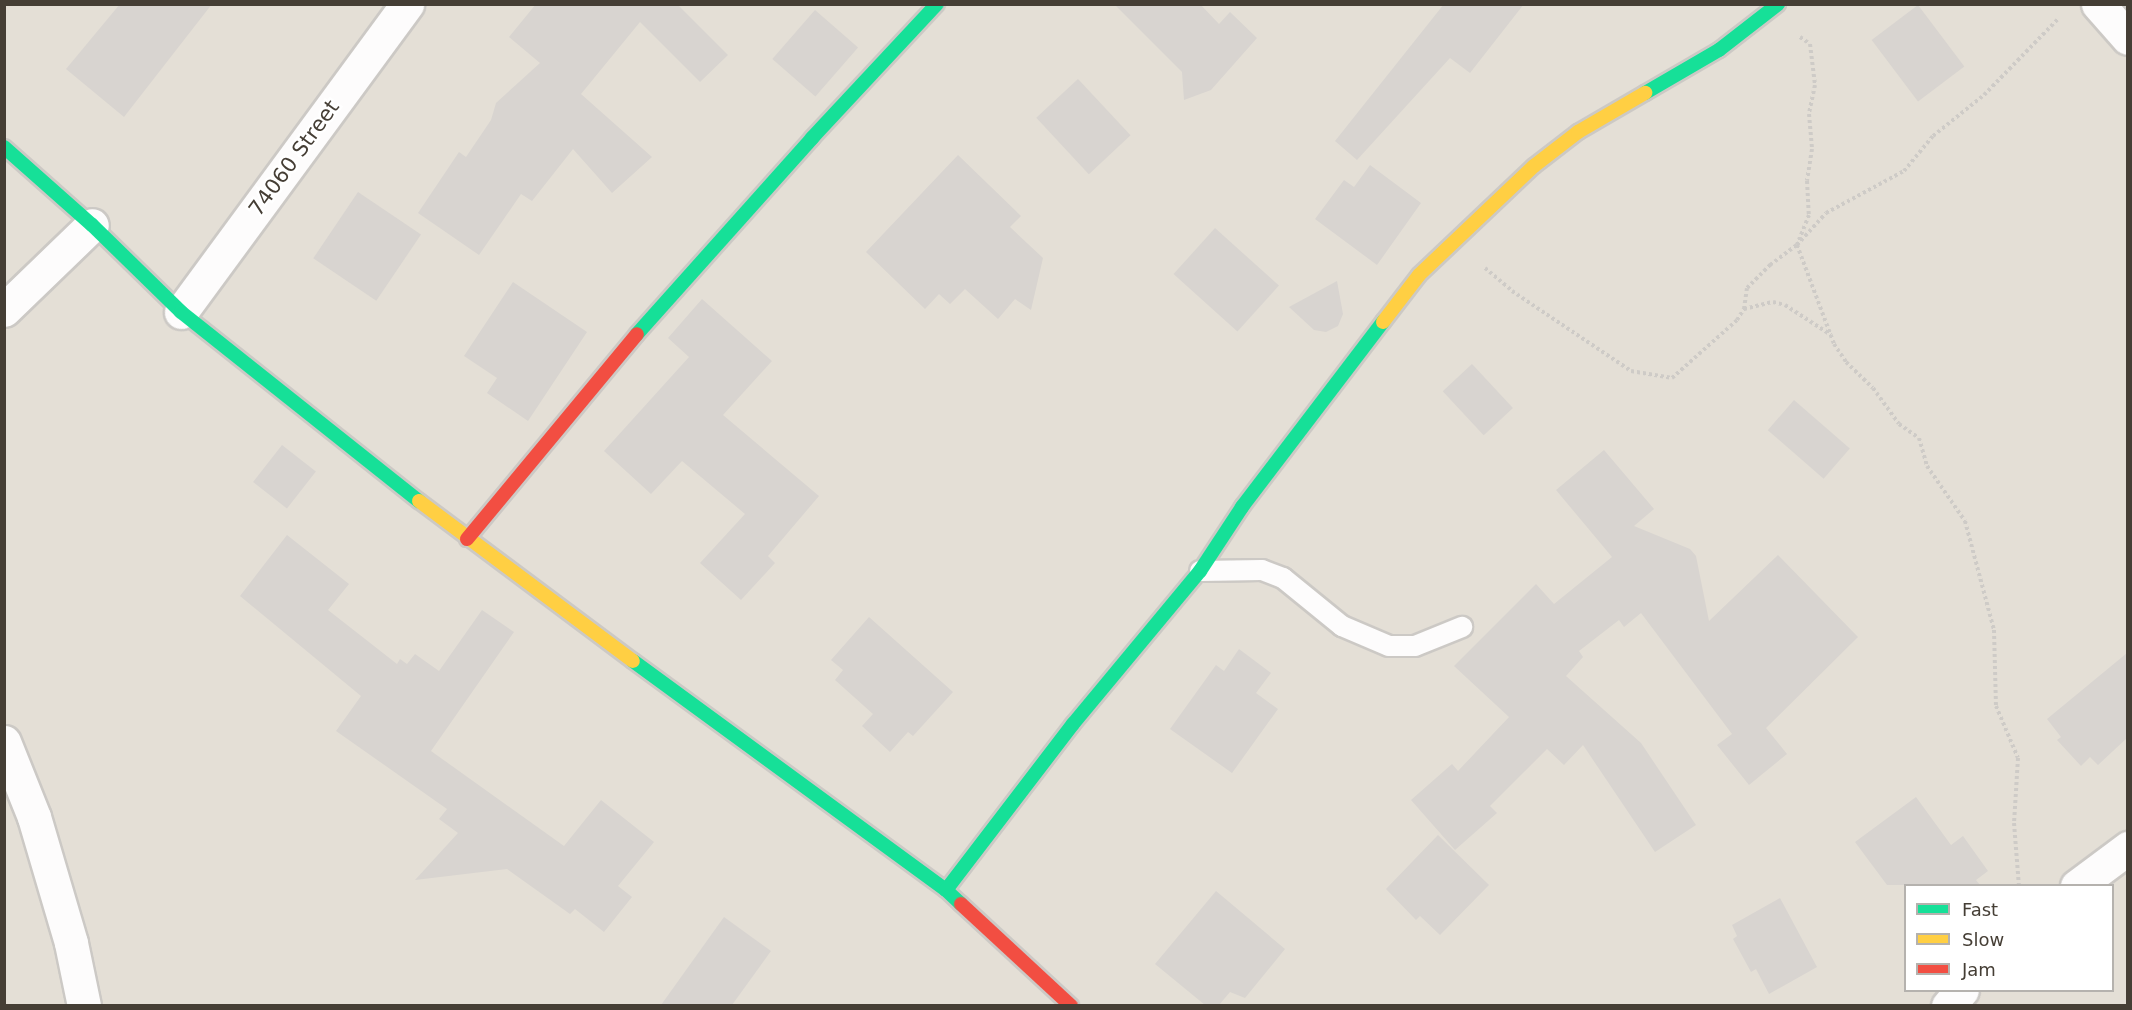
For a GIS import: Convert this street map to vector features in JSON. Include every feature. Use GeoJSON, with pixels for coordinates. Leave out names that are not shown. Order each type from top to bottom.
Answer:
{"type":"FeatureCollection","features":[{"type":"Feature","properties":{"kind":"street","name":"74060 Street"},"geometry":{"type":"LineString","coordinates":[[181,312],[407,4]]}},
{"type":"Feature","properties":{"kind":"street"},"geometry":{"type":"LineString","coordinates":[[467,539],[611,363],[812,138],[937,4]]}},
{"type":"Feature","properties":{"kind":"street"},"geometry":{"type":"LineString","coordinates":[[2098,4],[2127,38]]}},
{"type":"Feature","properties":{"kind":"street"},"geometry":{"type":"LineString","coordinates":[[946,890],[1073,724],[1200,571],[1242,507],[1419,275],[1534,166],[1578,132],[1719,50],[1773,8]]}},
{"type":"Feature","properties":{"kind":"street"},"geometry":{"type":"LineString","coordinates":[[4,147],[92,225],[181,312],[467,539],[946,890],[1071,1005]]}},
{"type":"Feature","properties":{"kind":"street"},"geometry":{"type":"LineString","coordinates":[[4,310],[92,225]]}},
{"type":"Feature","properties":{"kind":"street"},"geometry":{"type":"LineString","coordinates":[[4,742],[34,817],[71,943],[84,1005]]}},
{"type":"Feature","properties":{"kind":"street"},"geometry":{"type":"LineString","coordinates":[[2078,884],[2127,848]]}},
{"type":"Feature","properties":{"kind":"street"},"geometry":{"type":"LineString","coordinates":[[1948,1005],[1960,992]]}},
{"type":"Feature","properties":{"kind":"lane"},"geometry":{"type":"LineString","coordinates":[[1200,571],[1262,570],[1283,578],[1342,626],[1389,646],[1415,646],[1462,627]]}},
{"type":"Feature","properties":{"kind":"path"},"geometry":{"type":"LineString","coordinates":[[1773,8],[1810,44],[1815,86],[1809,114],[1812,150],[1807,181],[1809,214],[1797,245],[1831,335],[1846,362],[1874,388],[1899,424],[1919,438],[1927,466],[1965,521],[1994,630],[1996,706],[2018,758],[2014,823],[2019,884]]}},
{"type":"Feature","properties":{"kind":"path"},"geometry":{"type":"LineString","coordinates":[[1454,243],[1512,291],[1631,371],[1672,378],[1737,320],[1744,309],[1747,288],[1770,265],[1797,245],[1826,213],[1904,171],[1933,136],[1984,95],[2063,14]]}},
{"type":"Feature","properties":{"kind":"path"},"geometry":{"type":"LineString","coordinates":[[1744,309],[1773,302],[1785,305],[1831,335]]}},
{"type":"Feature","properties":{"kind":"shaded area"},"geometry":{"type":"Polygon","coordinates":[[[5,5],[2127,5],[2127,1005],[5,1006],[5,5]]]}},
{"type":"Feature","properties":{"kind":"building"},"geometry":{"type":"Polygon","coordinates":[[[120,4],[212,4],[124,117],[66,69],[120,4]]]}},
{"type":"Feature","properties":{"kind":"building"},"geometry":{"type":"Polygon","coordinates":[[[536,4],[677,4],[728,55],[700,82],[640,22],[581,94],[652,157],[612,193],[573,149],[532,201],[521,194],[479,255],[418,213],[459,152],[466,157],[491,120],[496,103],[540,63],[509,37],[536,4]]]}},
{"type":"Feature","properties":{"kind":"building"},"geometry":{"type":"Polygon","coordinates":[[[1114,4],[1200,4],[1219,24],[1230,12],[1257,38],[1211,90],[1184,100],[1182,72],[1114,4]]]}},
{"type":"Feature","properties":{"kind":"building"},"geometry":{"type":"Polygon","coordinates":[[[1444,4],[1524,4],[1470,73],[1450,58],[1357,160],[1335,141],[1444,4]]]}},
{"type":"Feature","properties":{"kind":"building"},"geometry":{"type":"Polygon","coordinates":[[[1918,5],[1964,66],[1918,101],[1872,40],[1918,5]]]}},
{"type":"Feature","properties":{"kind":"building"},"geometry":{"type":"Polygon","coordinates":[[[815,10],[858,47],[815,96],[772,59],[815,10]]]}},
{"type":"Feature","properties":{"kind":"building"},"geometry":{"type":"Polygon","coordinates":[[[1078,79],[1131,135],[1089,174],[1036,118],[1078,79]]]}},
{"type":"Feature","properties":{"kind":"building"},"geometry":{"type":"Polygon","coordinates":[[[958,155],[1021,216],[1010,227],[1043,258],[1031,310],[1015,299],[998,319],[965,289],[950,304],[939,294],[925,309],[866,252],[958,155]]]}},
{"type":"Feature","properties":{"kind":"building"},"geometry":{"type":"Polygon","coordinates":[[[1370,165],[1421,203],[1377,265],[1315,219],[1344,180],[1354,187],[1370,165]]]}},
{"type":"Feature","properties":{"kind":"building"},"geometry":{"type":"Polygon","coordinates":[[[358,192],[421,234],[376,301],[313,258],[358,192]]]}},
{"type":"Feature","properties":{"kind":"building"},"geometry":{"type":"Polygon","coordinates":[[[1215,228],[1279,286],[1237,332],[1174,274],[1215,228]]]}},
{"type":"Feature","properties":{"kind":"building"},"geometry":{"type":"Polygon","coordinates":[[[1337,281],[1343,314],[1338,326],[1326,332],[1314,330],[1289,307],[1337,281]]]}},
{"type":"Feature","properties":{"kind":"building"},"geometry":{"type":"Polygon","coordinates":[[[513,282],[587,332],[528,421],[487,393],[497,378],[464,356],[513,282]]]}},
{"type":"Feature","properties":{"kind":"building"},"geometry":{"type":"Polygon","coordinates":[[[702,299],[772,361],[723,415],[819,496],[768,556],[775,563],[741,600],[700,563],[745,514],[682,461],[651,494],[604,451],[689,357],[668,338],[702,299]]]}},
{"type":"Feature","properties":{"kind":"building"},"geometry":{"type":"Polygon","coordinates":[[[1472,364],[1513,408],[1484,435],[1443,391],[1472,364]]]}},
{"type":"Feature","properties":{"kind":"building"},"geometry":{"type":"Polygon","coordinates":[[[1794,400],[1850,449],[1824,479],[1768,430],[1794,400]]]}},
{"type":"Feature","properties":{"kind":"building"},"geometry":{"type":"Polygon","coordinates":[[[282,445],[316,471],[287,509],[253,482],[282,445]]]}},
{"type":"Feature","properties":{"kind":"building"},"geometry":{"type":"Polygon","coordinates":[[[1604,450],[1654,509],[1634,526],[1690,549],[1696,556],[1709,621],[1778,555],[1858,637],[1766,728],[1787,754],[1749,785],[1717,745],[1732,734],[1641,613],[1624,627],[1619,620],[1579,651],[1583,657],[1566,676],[1641,743],[1696,825],[1655,852],[1583,745],[1564,765],[1547,749],[1490,806],[1497,813],[1455,850],[1411,800],[1452,764],[1458,771],[1509,717],[1454,666],[1536,584],[1554,604],[1612,557],[1556,490],[1604,450]]]}},
{"type":"Feature","properties":{"kind":"building"},"geometry":{"type":"Polygon","coordinates":[[[287,535],[349,584],[328,610],[397,664],[400,659],[407,664],[415,654],[439,671],[482,610],[514,632],[431,751],[564,846],[601,800],[654,842],[618,886],[632,897],[604,932],[575,909],[570,914],[507,869],[415,880],[458,833],[439,819],[447,809],[336,731],[361,696],[240,596],[287,535]]]}},
{"type":"Feature","properties":{"kind":"building"},"geometry":{"type":"Polygon","coordinates":[[[869,617],[953,692],[913,736],[908,732],[890,752],[862,726],[873,714],[835,680],[843,670],[831,660],[869,617]]]}},
{"type":"Feature","properties":{"kind":"building"},"geometry":{"type":"Polygon","coordinates":[[[1239,649],[1271,673],[1256,693],[1278,709],[1232,773],[1170,729],[1216,665],[1224,671],[1239,649]]]}},
{"type":"Feature","properties":{"kind":"building"},"geometry":{"type":"Polygon","coordinates":[[[2127,653],[2127,738],[2098,765],[2090,757],[2081,766],[2057,740],[2061,737],[2047,719],[2127,653]]]}},
{"type":"Feature","properties":{"kind":"building"},"geometry":{"type":"Polygon","coordinates":[[[1916,797],[1951,845],[1963,836],[1988,871],[1976,880],[1979,884],[1887,885],[1855,842],[1916,797]]]}},
{"type":"Feature","properties":{"kind":"building"},"geometry":{"type":"Polygon","coordinates":[[[1438,835],[1489,885],[1440,935],[1420,916],[1416,920],[1386,889],[1438,835]]]}},
{"type":"Feature","properties":{"kind":"building"},"geometry":{"type":"Polygon","coordinates":[[[1216,891],[1285,949],[1245,998],[1230,992],[1219,1005],[1205,1005],[1155,964],[1216,891]]]}},
{"type":"Feature","properties":{"kind":"building"},"geometry":{"type":"Polygon","coordinates":[[[1780,898],[1817,967],[1769,994],[1756,969],[1751,972],[1733,939],[1737,936],[1732,925],[1780,898]]]}},
{"type":"Feature","properties":{"kind":"building"},"geometry":{"type":"Polygon","coordinates":[[[724,917],[771,951],[732,1005],[661,1005],[724,917]]]}},
{"type":"Feature","properties":{"kind":"traffic: fast"},"geometry":{"type":"LineString","coordinates":[[637,334],[812,138],[937,4]]}},
{"type":"Feature","properties":{"kind":"traffic: fast"},"geometry":{"type":"LineString","coordinates":[[1645,93],[1719,50],[1778,4]]}},
{"type":"Feature","properties":{"kind":"traffic: fast"},"geometry":{"type":"LineString","coordinates":[[4,147],[92,225],[181,312],[419,501]]}},
{"type":"Feature","properties":{"kind":"traffic: fast"},"geometry":{"type":"LineString","coordinates":[[946,890],[1073,724],[1200,571],[1242,507],[1383,322]]}},
{"type":"Feature","properties":{"kind":"traffic: fast"},"geometry":{"type":"LineString","coordinates":[[633,661],[946,890],[961,904]]}},
{"type":"Feature","properties":{"kind":"traffic: slow"},"geometry":{"type":"LineString","coordinates":[[1383,322],[1419,275],[1534,166],[1578,132],[1645,93]]}},
{"type":"Feature","properties":{"kind":"traffic: slow"},"geometry":{"type":"LineString","coordinates":[[419,501],[633,661]]}},
{"type":"Feature","properties":{"kind":"traffic: jam"},"geometry":{"type":"LineString","coordinates":[[467,539],[637,334]]}},
{"type":"Feature","properties":{"kind":"traffic: jam"},"geometry":{"type":"LineString","coordinates":[[961,904],[1071,1006]]}}]}
